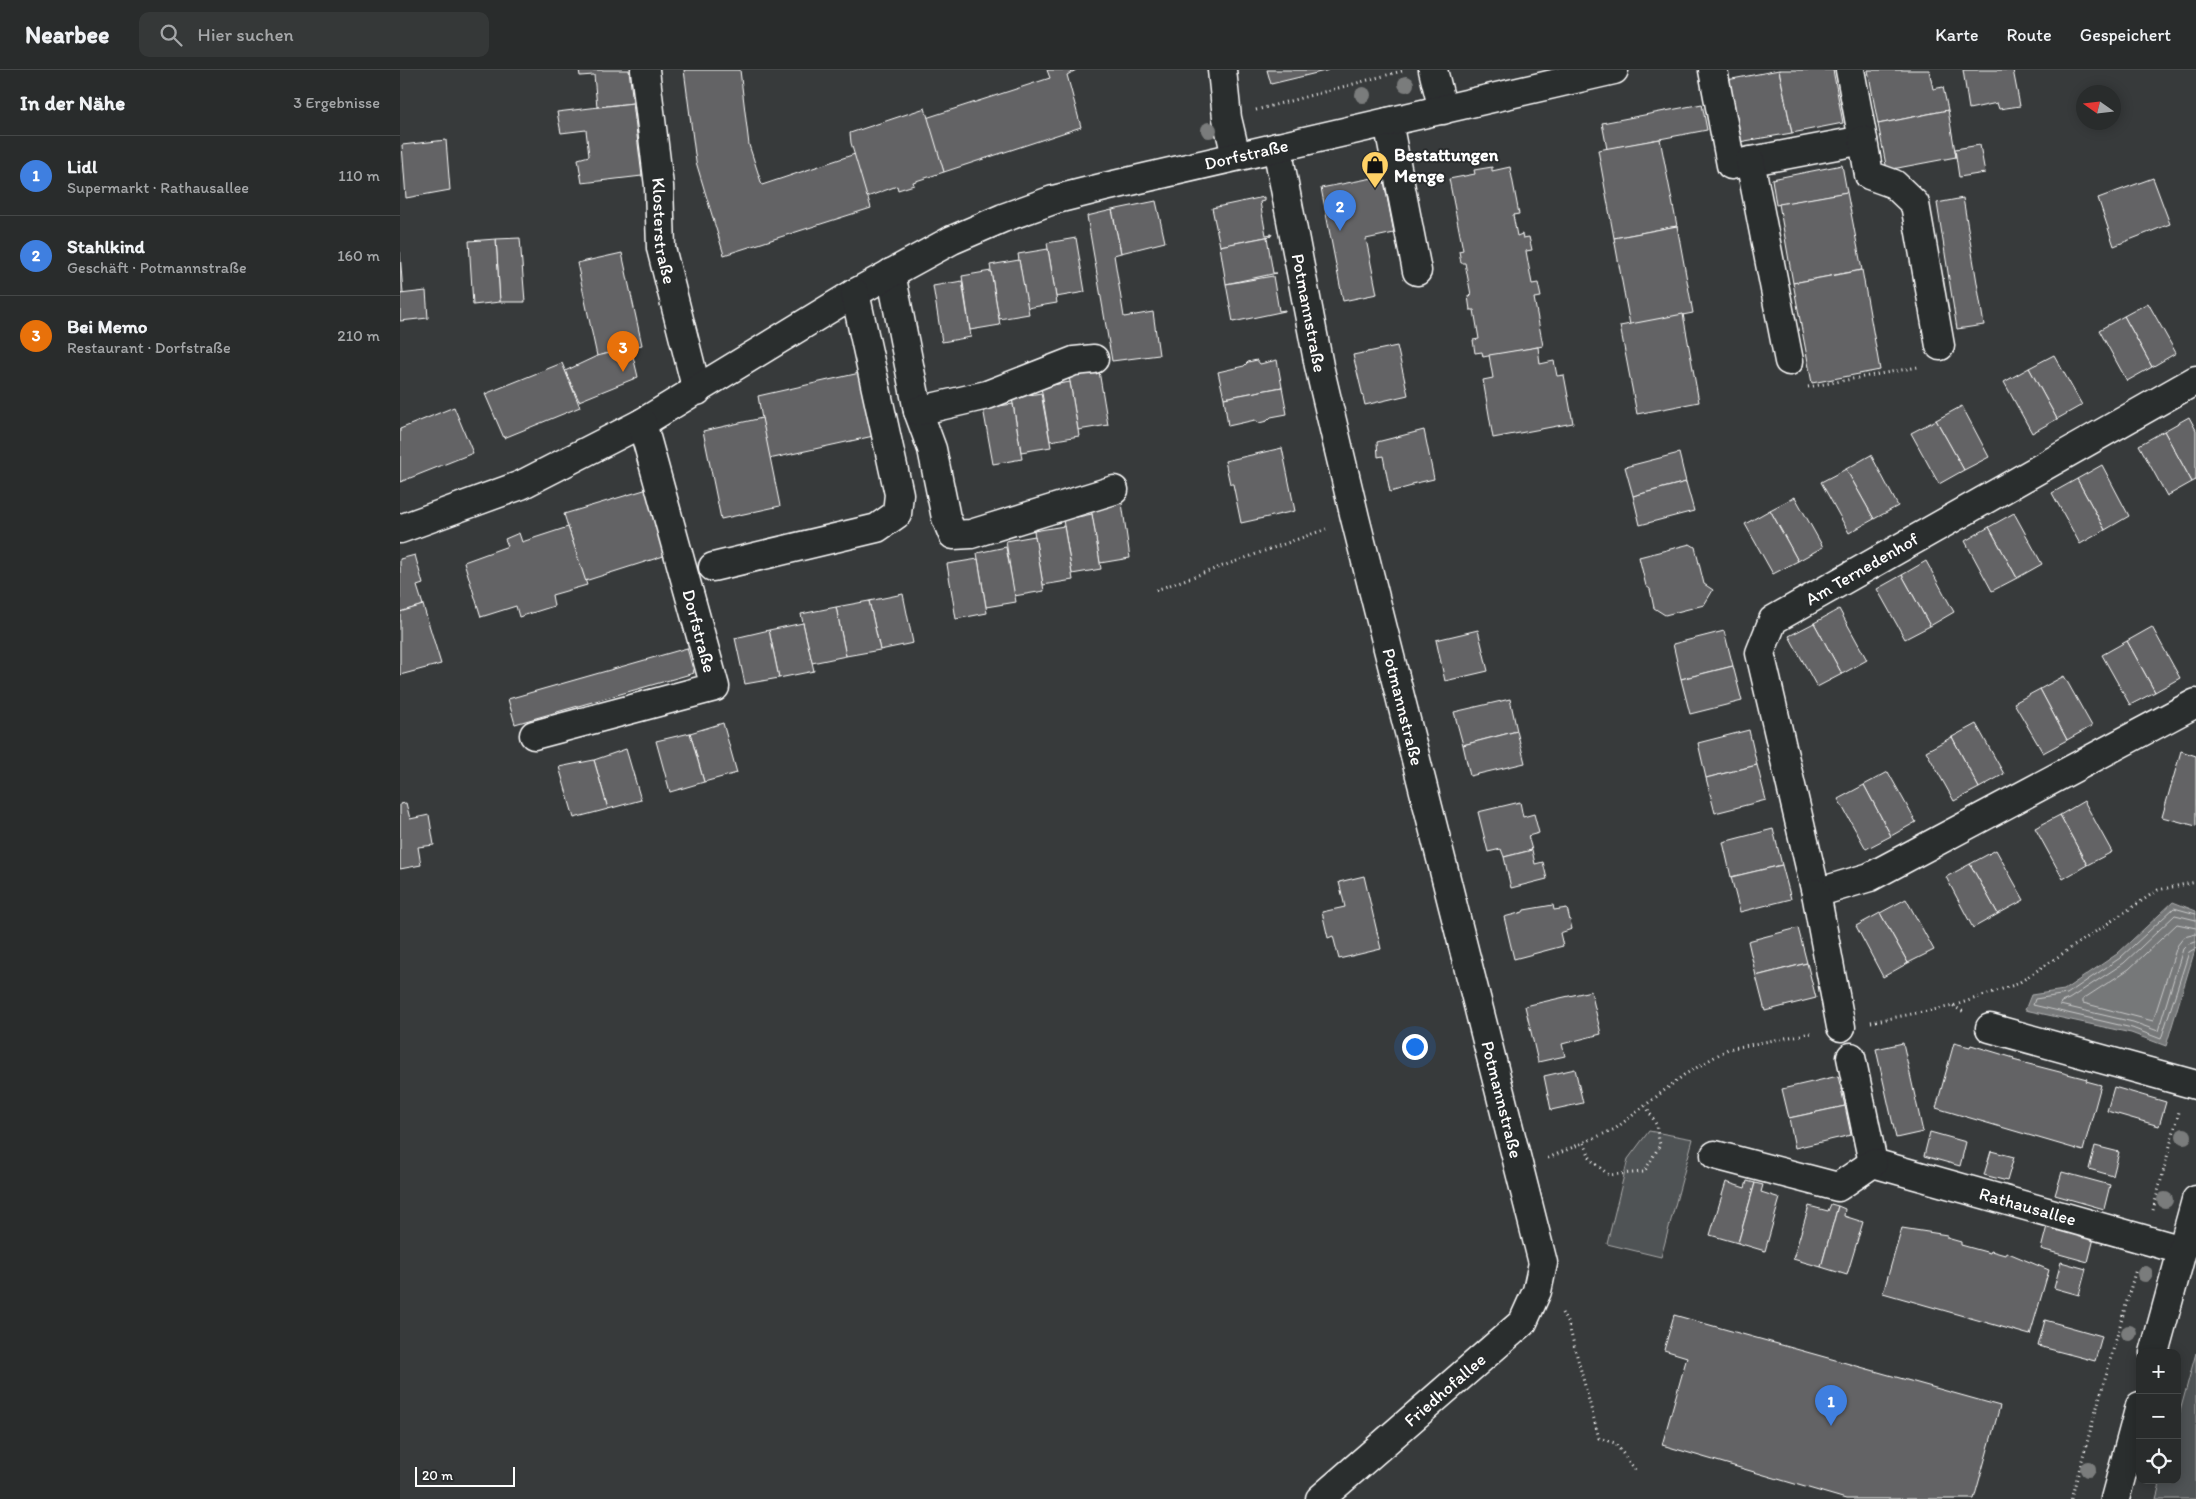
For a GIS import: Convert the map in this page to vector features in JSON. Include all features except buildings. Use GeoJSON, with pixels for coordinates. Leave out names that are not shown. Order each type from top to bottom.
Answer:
{"type":"FeatureCollection","features":[{"type":"Feature","properties":{"kind":"street","name":"Klosterstraße"},"geometry":{"type":"LineString","coordinates":[[645,70],[659,186],[661,248],[697,391]]}},
{"type":"Feature","properties":{"kind":"street"},"geometry":{"type":"LineString","coordinates":[[1222,70],[1227,118],[1236,156]]}},
{"type":"Feature","properties":{"kind":"street"},"geometry":{"type":"LineString","coordinates":[[1433,70],[1442,110]]}},
{"type":"Feature","properties":{"kind":"street","name":"Dorfstraße"},"geometry":{"type":"LineString","coordinates":[[400,529],[521,485],[642,423],[891,272],[952,240],[1003,218],[1053,200],[1236,156],[1614,70]]}},
{"type":"Feature","properties":{"kind":"street"},"geometry":{"type":"LineString","coordinates":[[1713,70],[1731,165],[1862,140]]}},
{"type":"Feature","properties":{"kind":"street"},"geometry":{"type":"LineString","coordinates":[[1850,70],[1869,175],[1894,184],[1915,204],[1940,346]]}},
{"type":"Feature","properties":{"kind":"street"},"geometry":{"type":"LineString","coordinates":[[1388,122],[1417,271]]}},
{"type":"Feature","properties":{"kind":"street","name":"Potmannstraße"},"geometry":{"type":"LineString","coordinates":[[1277,147],[1319,366],[1355,518],[1543,1263]]}},
{"type":"Feature","properties":{"kind":"street"},"geometry":{"type":"LineString","coordinates":[[1750,161],[1789,361]]}},
{"type":"Feature","properties":{"kind":"street"},"geometry":{"type":"LineString","coordinates":[[891,272],[918,411],[932,449],[946,518],[953,535],[971,534],[1114,490]]}},
{"type":"Feature","properties":{"kind":"street","name":"Dorfstraße"},"geometry":{"type":"LineString","coordinates":[[713,567],[877,528],[897,514],[899,494],[855,293]]}},
{"type":"Feature","properties":{"kind":"street"},"geometry":{"type":"LineString","coordinates":[[918,411],[986,396],[1074,362],[1094,359]]}},
{"type":"Feature","properties":{"kind":"street","name":"Am Ternedenhof"},"geometry":{"type":"LineString","coordinates":[[1842,1027],[1816,893],[1760,653],[1773,620],[2196,380]]}},
{"type":"Feature","properties":{"kind":"street","name":"Dorfstraße"},"geometry":{"type":"LineString","coordinates":[[534,735],[715,687],[642,423]]}},
{"type":"Feature","properties":{"kind":"street"},"geometry":{"type":"LineString","coordinates":[[1816,893],[1870,877],[2196,703]]}},
{"type":"Feature","properties":{"kind":"street"},"geometry":{"type":"LineString","coordinates":[[1990,1028],[2191,1083]]}},
{"type":"Feature","properties":{"kind":"street"},"geometry":{"type":"LineString","coordinates":[[1715,1155],[1838,1187],[1873,1163],[1851,1057]]}},
{"type":"Feature","properties":{"kind":"street","name":"Rathausallee"},"geometry":{"type":"LineString","coordinates":[[1873,1163],[2182,1250]]}},
{"type":"Feature","properties":{"kind":"street"},"geometry":{"type":"LineString","coordinates":[[2155,1349],[2196,1200]]}},
{"type":"Feature","properties":{"kind":"street","name":"Friedhofallee"},"geometry":{"type":"LineString","coordinates":[[1320,1499],[1523,1322],[1538,1291],[1543,1263]]}},
{"type":"Feature","properties":{"kind":"street"},"geometry":{"type":"LineString","coordinates":[[2115,1499],[2136,1421]]}},
{"type":"Feature","properties":{"kind":"path"},"geometry":{"type":"LineString","coordinates":[[1227,118],[1408,70]]}},
{"type":"Feature","properties":{"kind":"path"},"geometry":{"type":"LineString","coordinates":[[1789,361],[1802,359],[1807,387],[1930,365],[1940,346]]}},
{"type":"Feature","properties":{"kind":"path"},"geometry":{"type":"LineString","coordinates":[[1156,590],[1355,518]]}},
{"type":"Feature","properties":{"kind":"path"},"geometry":{"type":"LineString","coordinates":[[2071,1499],[2191,1083]]}},
{"type":"Feature","properties":{"kind":"path"},"geometry":{"type":"LineString","coordinates":[[1584,1143],[1591,1160],[1608,1175],[1644,1172],[1660,1145],[1656,1124],[1646,1106]]}},
{"type":"Feature","properties":{"kind":"path"},"geometry":{"type":"LineString","coordinates":[[1538,1291],[1560,1309],[1569,1326],[1599,1438],[1615,1443],[1636,1471]]}},
{"type":"Feature","properties":{"kind":"shaded area"},"geometry":{"type":"Polygon","coordinates":[[[1649,1131],[1693,1139],[1661,1257],[1607,1244],[1628,1159],[1649,1131]]]}},
{"type":"Feature","properties":{"kind":"shaded area"},"geometry":{"type":"Polygon","coordinates":[[[2196,1353],[2196,1499],[2156,1499],[2160,1484],[2181,1484],[2181,1407],[2196,1353]]]}},
{"type":"Feature","properties":{"kind":"water"},"geometry":{"type":"Polygon","coordinates":[[[2173,902],[2196,911],[2196,946],[2166,1046],[2131,1033],[2025,1010],[2031,995],[2064,990],[2117,954],[2173,902]]]}},
{"type":"Feature","properties":{"kind":"place","name":"Bestattungen Menge"},"geometry":{"type":"Point","coordinates":[1375,189]}},
{"type":"Feature","properties":{"kind":"place","name":"Stahlkind"},"geometry":{"type":"Point","coordinates":[1340,231]}},
{"type":"Feature","properties":{"kind":"place","name":"Bei Memo"},"geometry":{"type":"Point","coordinates":[623,372]}},
{"type":"Feature","properties":{"kind":"place","name":"Lidl"},"geometry":{"type":"Point","coordinates":[1831,1426]}}]}
